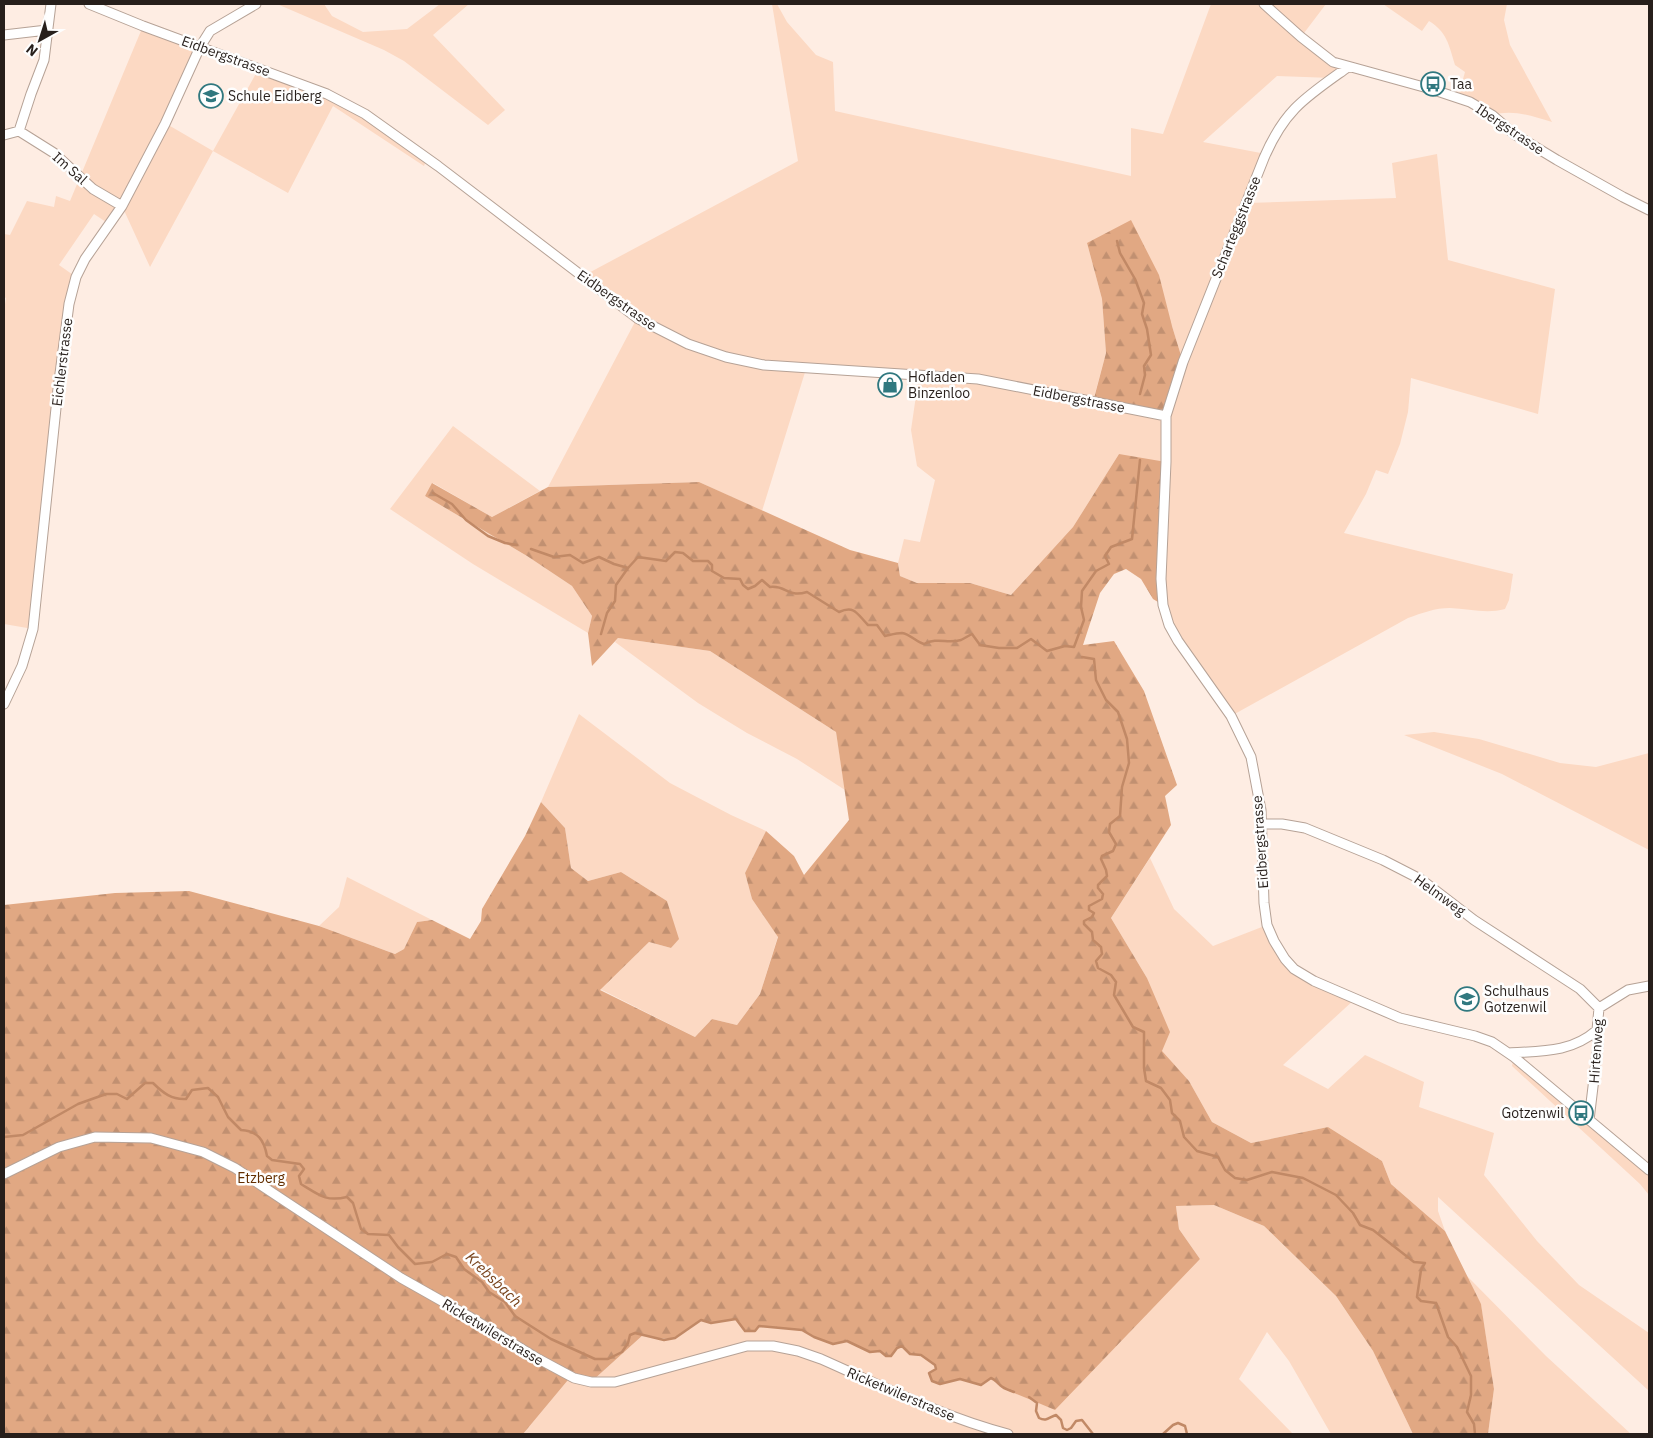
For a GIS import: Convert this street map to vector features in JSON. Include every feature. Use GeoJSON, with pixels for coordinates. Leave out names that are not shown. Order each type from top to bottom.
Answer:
{"type":"FeatureCollection","features":[{"type":"Feature","properties":{"kind":"street"},"geometry":{"type":"LineString","coordinates":[[4,135],[19,131],[44,60],[51,4]]}},
{"type":"Feature","properties":{"kind":"street","name":"Eidbergstrasse"},"geometry":{"type":"LineString","coordinates":[[89,4],[327,94],[365,114],[438,166],[637,318],[688,344],[726,358],[764,365],[978,379],[1166,416],[1161,579],[1163,605],[1169,625],[1178,641],[1231,716],[1251,757],[1261,810],[1264,903],[1267,925],[1285,959],[1294,969],[1314,981],[1400,1018],[1475,1036],[1492,1042],[1509,1053],[1649,1170]]}},
{"type":"Feature","properties":{"kind":"street"},"geometry":{"type":"LineString","coordinates":[[200,47],[210,31],[256,4]]}},
{"type":"Feature","properties":{"kind":"street","name":"Ibergstrasse"},"geometry":{"type":"LineString","coordinates":[[1264,4],[1333,62],[1431,89],[1470,102],[1492,115],[1514,134],[1534,147],[1649,210]]}},
{"type":"Feature","properties":{"kind":"street"},"geometry":{"type":"LineString","coordinates":[[4,35],[47,30]]}},
{"type":"Feature","properties":{"kind":"street","name":"Eichlerstrasse"},"geometry":{"type":"LineString","coordinates":[[4,704],[22,666],[33,629],[58,389],[69,304],[76,277],[85,259],[122,206],[165,124],[200,47]]}},
{"type":"Feature","properties":{"kind":"street","name":"Scharteggstrasse"},"geometry":{"type":"LineString","coordinates":[[1166,416],[1183,362],[1274,136],[1282,123],[1304,98],[1348,67]]}},
{"type":"Feature","properties":{"kind":"street","name":"Im Sal"},"geometry":{"type":"LineString","coordinates":[[19,131],[54,153],[93,189],[122,206]]}},
{"type":"Feature","properties":{"kind":"street","name":"Helmweg"},"geometry":{"type":"LineString","coordinates":[[1261,824],[1282,824],[1305,828],[1384,860],[1422,880],[1474,920],[1580,989],[1599,1008]]}},
{"type":"Feature","properties":{"kind":"street","name":"Hirtenweg"},"geometry":{"type":"LineString","coordinates":[[1590,1120],[1598,1045],[1599,1008],[1628,990],[1649,986]]}},
{"type":"Feature","properties":{"kind":"street"},"geometry":{"type":"LineString","coordinates":[[1509,1053],[1554,1051],[1587,1039],[1597,1030]]}},
{"type":"Feature","properties":{"kind":"street","name":"Ricketwilerstrasse"},"geometry":{"type":"LineString","coordinates":[[4,1174],[59,1147],[95,1137],[152,1138],[203,1152],[235,1168],[401,1278],[470,1317],[542,1362],[574,1378],[591,1382],[615,1382],[747,1346],[773,1346],[798,1351],[821,1359],[953,1417],[982,1428],[1008,1434]]}},
{"type":"Feature","properties":{"kind":"shaded area"},"geometry":{"type":"Polygon","coordinates":[[[277,4],[324,4],[332,16],[363,32],[407,29],[440,4],[469,4],[433,35],[505,110],[488,125],[404,61],[384,50],[277,4]]]}},
{"type":"Feature","properties":{"kind":"shaded area"},"geometry":{"type":"Polygon","coordinates":[[[772,4],[777,4],[787,22],[816,55],[833,62],[835,111],[1131,176],[1131,128],[1163,134],[1211,4],[1326,4],[1301,37],[1348,67],[1332,78],[1277,76],[1203,142],[1266,154],[1247,203],[1396,198],[1392,163],[1437,154],[1448,260],[1555,289],[1538,414],[1411,378],[1408,412],[1400,444],[1388,474],[1376,470],[1366,494],[1344,533],[1513,574],[1509,600],[1505,609],[1485,611],[1444,608],[1408,618],[1231,716],[1178,641],[1119,454],[1073,527],[1011,595],[970,583],[917,583],[900,576],[898,563],[904,539],[920,542],[935,480],[917,466],[911,430],[919,375],[806,369],[762,511],[699,482],[548,487],[637,318],[583,276],[798,161],[772,4]],[[1087,243],[1102,299],[1106,353],[1093,401],[1183,362],[1172,326],[1087,243]]]}},
{"type":"Feature","properties":{"kind":"shaded area"},"geometry":{"type":"Polygon","coordinates":[[[1383,4],[1507,4],[1504,20],[1510,45],[1552,122],[1515,113],[1492,115],[1458,97],[1465,72],[1455,65],[1444,34],[1429,21],[1422,31],[1383,4]]]}},
{"type":"Feature","properties":{"kind":"shaded area"},"geometry":{"type":"Polygon","coordinates":[[[143,26],[200,47],[165,123],[213,151],[150,267],[122,206],[109,224],[94,214],[59,265],[76,277],[33,629],[4,624],[4,310],[6,298],[4,297],[4,234],[10,235],[27,201],[54,207],[56,196],[70,201],[143,26]]]}},
{"type":"Feature","properties":{"kind":"shaded area"},"geometry":{"type":"Polygon","coordinates":[[[259,68],[327,94],[427,158],[424,166],[333,106],[288,193],[213,151],[259,68]]]}},
{"type":"Feature","properties":{"kind":"shaded area"},"geometry":{"type":"Polygon","coordinates":[[[453,426],[540,491],[492,517],[433,483],[425,496],[527,556],[572,586],[592,616],[588,633],[473,564],[390,509],[453,426]]]}},
{"type":"Feature","properties":{"kind":"shaded area"},"geometry":{"type":"Polygon","coordinates":[[[618,638],[710,651],[836,732],[845,790],[797,759],[747,733],[698,703],[615,642],[618,638]]]}},
{"type":"Feature","properties":{"kind":"shaded area"},"geometry":{"type":"Polygon","coordinates":[[[579,714],[670,783],[766,831],[745,873],[752,899],[778,936],[760,994],[737,1025],[712,1019],[695,1037],[600,989],[649,942],[671,948],[678,939],[667,901],[621,872],[588,881],[571,868],[565,828],[541,802],[579,714]]]}},
{"type":"Feature","properties":{"kind":"shaded area"},"geometry":{"type":"Polygon","coordinates":[[[1434,732],[1479,739],[1560,763],[1596,767],[1649,753],[1649,850],[1502,774],[1404,735],[1434,732]]]}},
{"type":"Feature","properties":{"kind":"shaded area"},"geometry":{"type":"Polygon","coordinates":[[[1150,858],[1174,909],[1213,946],[1267,925],[1294,969],[1355,999],[1283,1065],[1328,1089],[1365,1055],[1424,1082],[1419,1107],[1494,1133],[1484,1175],[1537,1241],[1579,1285],[1649,1333],[1649,1391],[1438,1197],[1438,1211],[1445,1231],[1391,1184],[1382,1161],[1328,1127],[1251,1143],[1212,1122],[1189,1081],[1161,1051],[1147,978],[1111,918],[1150,858]]]}},
{"type":"Feature","properties":{"kind":"shaded area"},"geometry":{"type":"Polygon","coordinates":[[[347,877],[432,920],[417,922],[404,949],[395,954],[319,926],[339,907],[347,877]]]}},
{"type":"Feature","properties":{"kind":"shaded area"},"geometry":{"type":"Polygon","coordinates":[[[1514,1057],[1649,1170],[1649,1195],[1640,1184],[1512,1066],[1514,1057]]]}},
{"type":"Feature","properties":{"kind":"shaded area"},"geometry":{"type":"Polygon","coordinates":[[[1214,1205],[1264,1226],[1336,1296],[1373,1351],[1413,1434],[1331,1434],[1289,1361],[1267,1332],[1239,1379],[1293,1434],[523,1434],[568,1380],[591,1382],[643,1335],[664,1340],[687,1331],[701,1320],[712,1323],[736,1319],[759,1326],[802,1330],[833,1344],[847,1341],[880,1351],[894,1352],[902,1346],[910,1354],[921,1355],[935,1365],[936,1369],[960,1379],[981,1385],[991,1378],[1004,1388],[1029,1397],[1200,1259],[1179,1229],[1176,1206],[1214,1205]]]}},
{"type":"Feature","properties":{"kind":"shaded area"},"geometry":{"type":"Polygon","coordinates":[[[1467,1276],[1546,1356],[1631,1434],[1488,1434],[1494,1389],[1481,1305],[1467,1276]]]}},
{"type":"Feature","properties":{"kind":"green space"},"geometry":{"type":"Polygon","coordinates":[[[1131,220],[1159,275],[1183,362],[1166,416],[1093,402],[1106,353],[1102,299],[1087,243],[1131,220]]]}},
{"type":"Feature","properties":{"kind":"green space","name":"Etzberg"},"geometry":{"type":"Polygon","coordinates":[[[1119,454],[1166,462],[1163,605],[1153,599],[1141,579],[1126,569],[1114,574],[1100,593],[1083,645],[1114,641],[1144,691],[1177,785],[1165,796],[1171,825],[1111,918],[1147,978],[1170,1032],[1162,1051],[1189,1081],[1212,1122],[1251,1143],[1328,1127],[1382,1161],[1391,1184],[1445,1231],[1481,1304],[1494,1389],[1488,1434],[1413,1434],[1373,1351],[1336,1296],[1264,1226],[1214,1205],[1176,1206],[1179,1229],[1200,1259],[1055,1410],[1007,1390],[991,1378],[981,1385],[960,1379],[940,1384],[932,1381],[929,1373],[936,1369],[935,1365],[921,1355],[910,1354],[902,1346],[897,1348],[891,1356],[886,1356],[880,1351],[870,1352],[847,1341],[833,1344],[802,1330],[760,1326],[755,1331],[745,1331],[736,1319],[711,1323],[701,1320],[670,1339],[643,1335],[591,1382],[568,1380],[523,1434],[4,1434],[4,905],[115,893],[189,891],[319,926],[395,954],[404,949],[417,922],[432,920],[470,939],[481,921],[482,909],[525,836],[541,802],[565,828],[571,868],[588,881],[621,872],[667,901],[679,939],[671,948],[649,942],[600,990],[695,1037],[712,1019],[737,1025],[760,994],[778,937],[752,899],[745,873],[766,831],[794,856],[804,875],[849,820],[836,732],[710,651],[618,638],[592,666],[588,633],[592,616],[572,586],[527,556],[425,496],[432,483],[492,517],[548,487],[699,482],[850,550],[898,563],[900,576],[917,583],[970,583],[1011,595],[1073,527],[1119,454]]]}},
{"type":"Feature","properties":{"kind":"waterway"},"geometry":{"type":"LineString","coordinates":[[1117,241],[1120,253],[1135,279],[1144,303],[1142,314],[1147,329],[1151,355],[1144,366],[1145,375],[1140,394]]}},
{"type":"Feature","properties":{"kind":"waterway"},"geometry":{"type":"LineString","coordinates":[[531,549],[554,557],[570,555],[583,563],[599,557],[628,568],[638,557],[666,561],[675,552],[683,553],[693,561],[708,561],[712,565],[712,571],[724,578],[740,579],[748,589],[762,580],[770,587],[780,588],[791,593],[807,592],[839,612],[852,610],[868,625],[877,625],[885,636],[902,633],[924,644],[934,641],[961,640],[972,634],[980,645],[999,648],[1017,648],[1031,639],[1047,651],[1065,646],[1074,647],[1084,620],[1081,607],[1082,591],[1096,571],[1109,564],[1105,556],[1111,547],[1132,539],[1140,460]]}},
{"type":"Feature","properties":{"kind":"waterway"},"geometry":{"type":"LineString","coordinates":[[433,493],[452,504],[466,520],[488,536],[505,543],[517,545]]}},
{"type":"Feature","properties":{"kind":"waterway"},"geometry":{"type":"LineString","coordinates":[[601,634],[607,613],[615,601],[616,585],[628,568]]}},
{"type":"Feature","properties":{"kind":"waterway"},"geometry":{"type":"LineString","coordinates":[[1082,657],[1094,659],[1096,680],[1106,700],[1118,712],[1127,739],[1129,763],[1122,787],[1120,816],[1110,824],[1109,832],[1116,844],[1113,851],[1102,856],[1101,859],[1107,876],[1098,885],[1103,894],[1102,899],[1089,906],[1089,910],[1094,913],[1092,917],[1084,921],[1084,924],[1092,932],[1093,940],[1101,947],[1102,954],[1096,961],[1098,968],[1111,975],[1116,982],[1114,995],[1133,1027],[1144,1032],[1146,1081],[1161,1088],[1170,1100],[1172,1113],[1180,1121],[1184,1137],[1197,1151],[1218,1157],[1225,1170],[1235,1178],[1247,1180],[1272,1172],[1303,1178],[1336,1195],[1353,1213],[1360,1225],[1373,1230],[1414,1262],[1425,1263],[1421,1270],[1417,1297],[1421,1301],[1436,1303],[1448,1337],[1457,1347],[1471,1376],[1471,1395],[1467,1412],[1474,1424],[1475,1434]]}},
{"type":"Feature","properties":{"kind":"waterway","name":"Krebsbach"},"geometry":{"type":"LineString","coordinates":[[4,1137],[23,1135],[78,1104],[106,1094],[117,1094],[127,1099],[145,1083],[153,1083],[168,1095],[181,1099],[186,1099],[192,1090],[208,1088],[218,1097],[228,1117],[241,1130],[252,1132],[259,1137],[264,1145],[267,1156],[272,1160],[300,1164],[304,1169],[299,1176],[301,1184],[328,1198],[347,1197],[353,1203],[361,1229],[368,1234],[389,1235],[415,1264],[432,1262],[447,1254],[456,1257],[464,1269],[482,1282],[489,1292],[505,1302],[515,1316],[551,1339],[595,1359],[608,1359],[622,1352],[628,1343],[630,1335],[635,1333],[664,1340],[675,1338],[701,1320],[711,1323],[736,1319],[745,1331],[755,1331],[759,1326],[802,1330],[833,1344],[847,1341],[870,1352],[880,1351],[886,1356],[891,1356],[897,1348],[902,1346],[910,1354],[921,1355],[935,1365],[936,1369],[929,1373],[932,1381],[940,1384],[960,1379],[981,1385],[991,1378],[1003,1388],[1014,1392]]}},
{"type":"Feature","properties":{"kind":"waterway","name":"Krebsbach"},"geometry":{"type":"LineString","coordinates":[[1029,1397],[1037,1403],[1036,1411],[1039,1418],[1046,1419],[1056,1415],[1061,1420],[1063,1428],[1067,1430],[1076,1421],[1082,1420],[1093,1434]]}},
{"type":"Feature","properties":{"kind":"waterway","name":"Krebsbach"},"geometry":{"type":"LineString","coordinates":[[1163,1434],[1178,1423],[1185,1426],[1187,1434]]}},
{"type":"Feature","properties":{"kind":"place","name":"Taa"},"geometry":{"type":"Point","coordinates":[1433,84]}},
{"type":"Feature","properties":{"kind":"place","name":"Schule Eidberg"},"geometry":{"type":"Point","coordinates":[211,96]}},
{"type":"Feature","properties":{"kind":"place","name":"Hofladen Binzenloo"},"geometry":{"type":"Point","coordinates":[890,385]}},
{"type":"Feature","properties":{"kind":"place","name":"Schulhaus Gotzenwil"},"geometry":{"type":"Point","coordinates":[1467,999]}},
{"type":"Feature","properties":{"kind":"place","name":"Gotzenwil"},"geometry":{"type":"Point","coordinates":[1581,1113]}}]}
